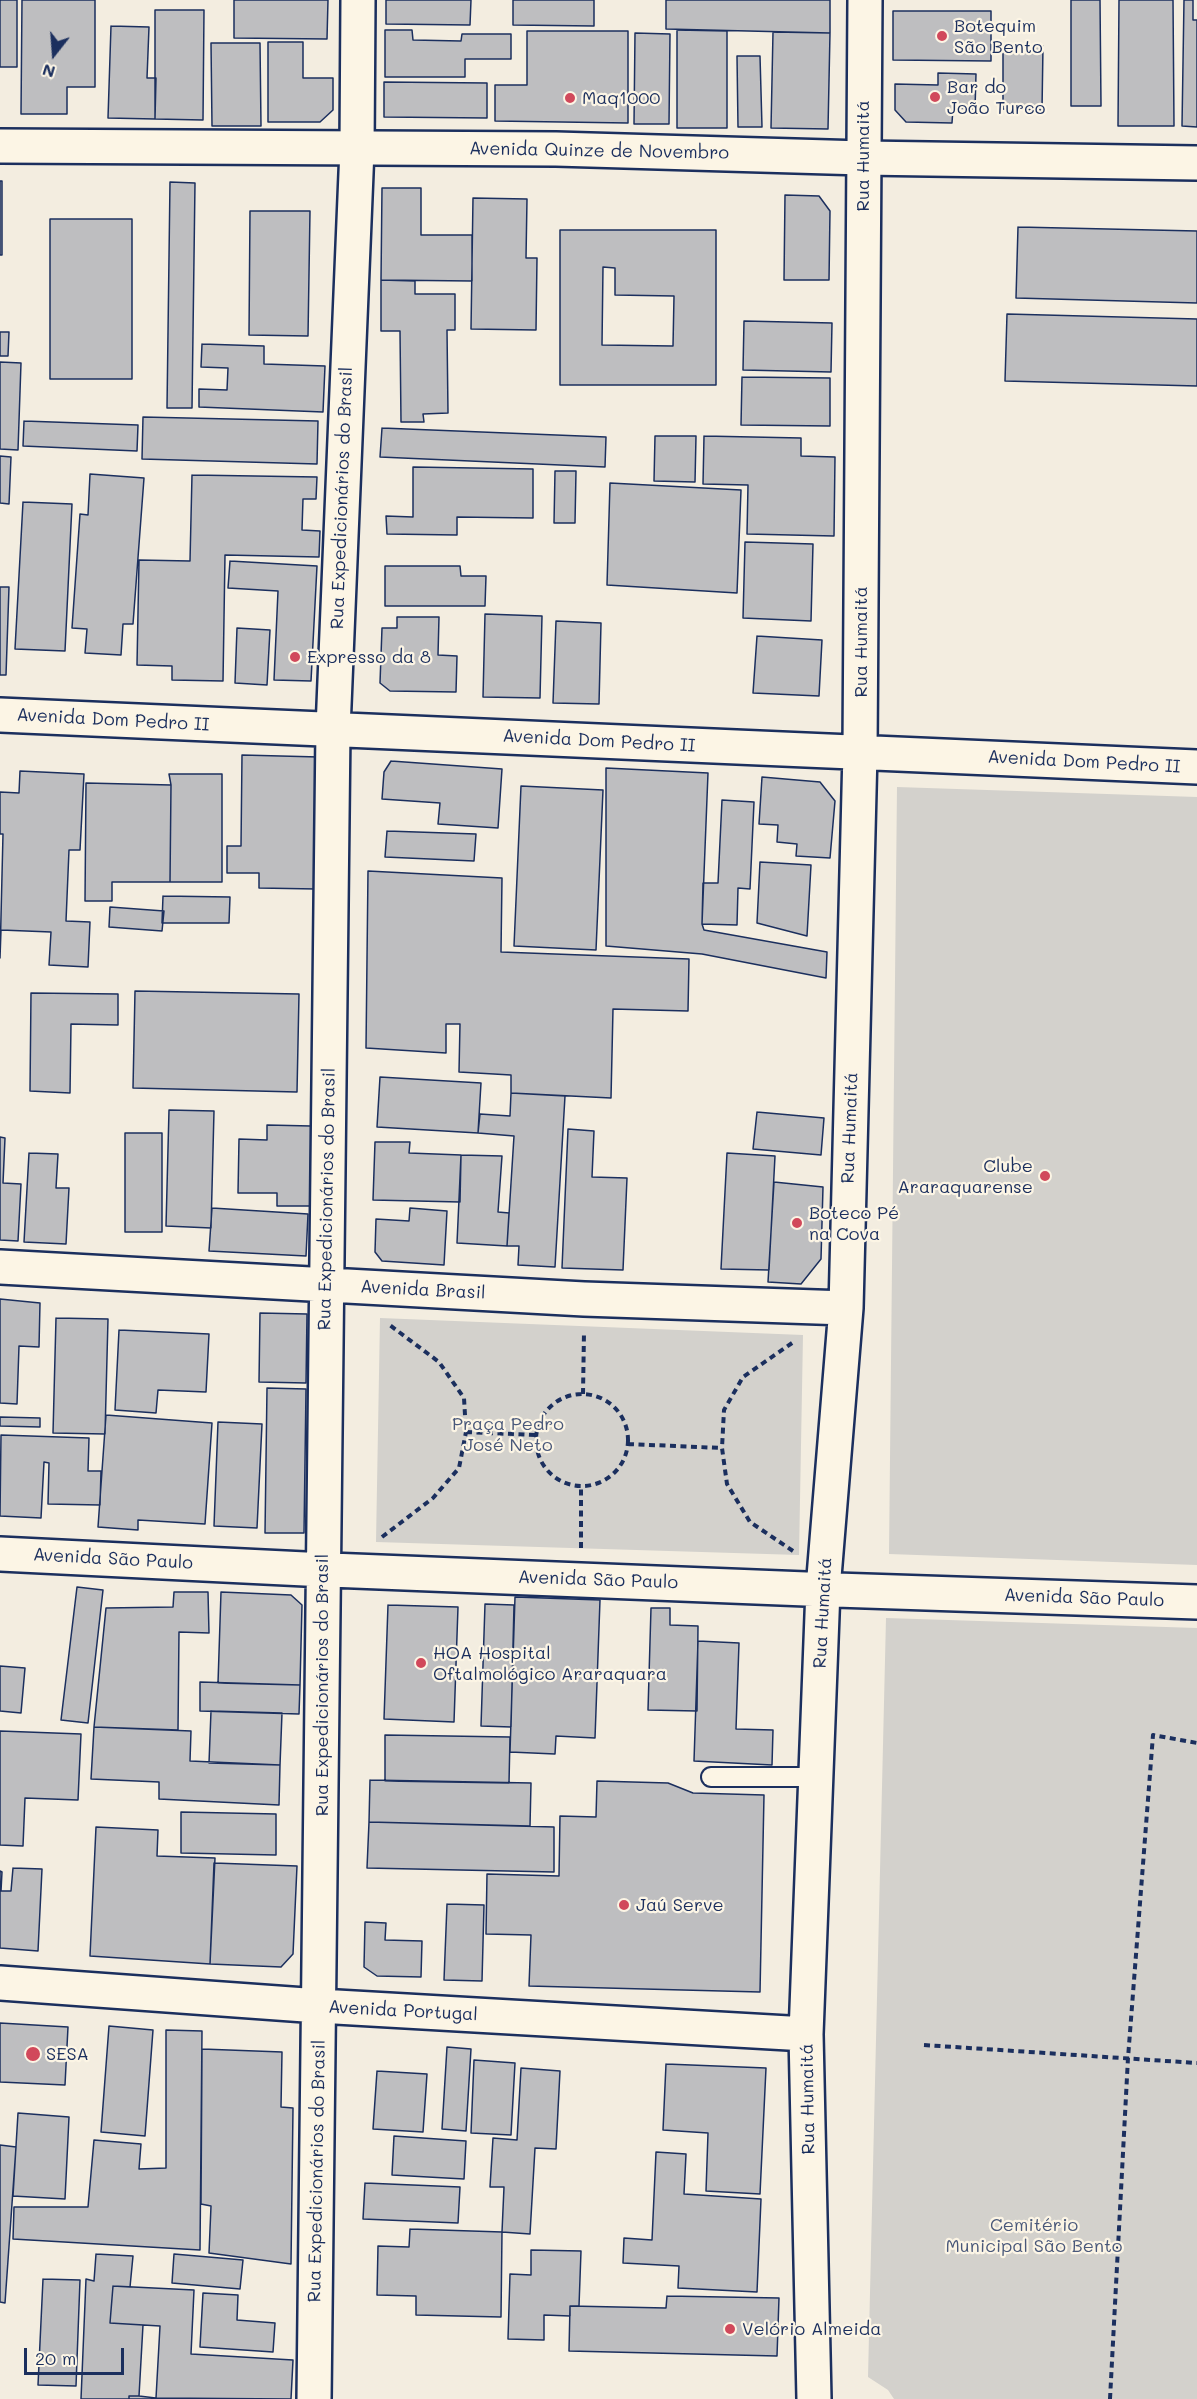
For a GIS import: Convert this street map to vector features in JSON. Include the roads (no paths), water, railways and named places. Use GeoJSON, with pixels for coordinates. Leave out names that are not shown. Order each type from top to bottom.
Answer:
{"type":"FeatureCollection","features":[{"type":"Feature","properties":{"kind":"street","name":"Rua Expedicionários do Brasil"},"geometry":{"type":"LineString","coordinates":[[314,2399],[333,729],[357,149],[358,0]]}},
{"type":"Feature","properties":{"kind":"street","name":"Rua Humaitá"},"geometry":{"type":"LineString","coordinates":[[814,2399],[806,2034],[823,1589],[846,1308],[860,752],[865,0]]}},
{"type":"Feature","properties":{"kind":"street","name":"Avenida Quinze de Novembro"},"geometry":{"type":"LineString","coordinates":[[0,146],[556,149],[863,158],[1197,163]]}},
{"type":"Feature","properties":{"kind":"street","name":"Avenida Dom Pedro II"},"geometry":{"type":"LineString","coordinates":[[0,715],[1197,767]]}},
{"type":"Feature","properties":{"kind":"street","name":"Avenida Brasil"},"geometry":{"type":"LineString","coordinates":[[0,1266],[584,1299],[846,1308]]}},
{"type":"Feature","properties":{"kind":"street","name":"Avenida São Paulo"},"geometry":{"type":"LineString","coordinates":[[0,1554],[322,1569],[1197,1602]]}},
{"type":"Feature","properties":{"kind":"street","name":"Avenida Portugal"},"geometry":{"type":"LineString","coordinates":[[0,1983],[319,2006],[806,2034]]}},
{"type":"Feature","properties":{"kind":"lane"},"geometry":{"type":"LineString","coordinates":[[711,1777],[816,1777]]}},
{"type":"Feature","properties":{"kind":"place","name":"Botequim São Bento"},"geometry":{"type":"Point","coordinates":[942,36]}},
{"type":"Feature","properties":{"kind":"place","name":"Bar do João Turco"},"geometry":{"type":"Point","coordinates":[935,97]}},
{"type":"Feature","properties":{"kind":"place","name":"Maq1000"},"geometry":{"type":"Point","coordinates":[570,98]}},
{"type":"Feature","properties":{"kind":"place","name":"Expresso da 8"},"geometry":{"type":"Point","coordinates":[295,657]}},
{"type":"Feature","properties":{"kind":"place","name":"Clube Araraquarense"},"geometry":{"type":"Point","coordinates":[1045,1176]}},
{"type":"Feature","properties":{"kind":"place","name":"Boteco Pé na Cova"},"geometry":{"type":"Point","coordinates":[797,1223]}},
{"type":"Feature","properties":{"kind":"place","name":"HOA Hospital Oftalmológico Araraquara"},"geometry":{"type":"Point","coordinates":[421,1663]}},
{"type":"Feature","properties":{"kind":"place","name":"Jaú Serve"},"geometry":{"type":"Point","coordinates":[624,1905]}},
{"type":"Feature","properties":{"kind":"place","name":"SESA"},"geometry":{"type":"Point","coordinates":[33,2054]}},
{"type":"Feature","properties":{"kind":"place","name":"Velório Almeida"},"geometry":{"type":"Point","coordinates":[730,2329]}},
{"type":"Feature","properties":{"kind":"park label","name":"Praça Pedro José Neto"},"geometry":{"type":"Point","coordinates":[508,1434]}},
{"type":"Feature","properties":{"kind":"park label","name":"Cemitério Municipal São Bento"},"geometry":{"type":"Point","coordinates":[1034,2235]}}]}
